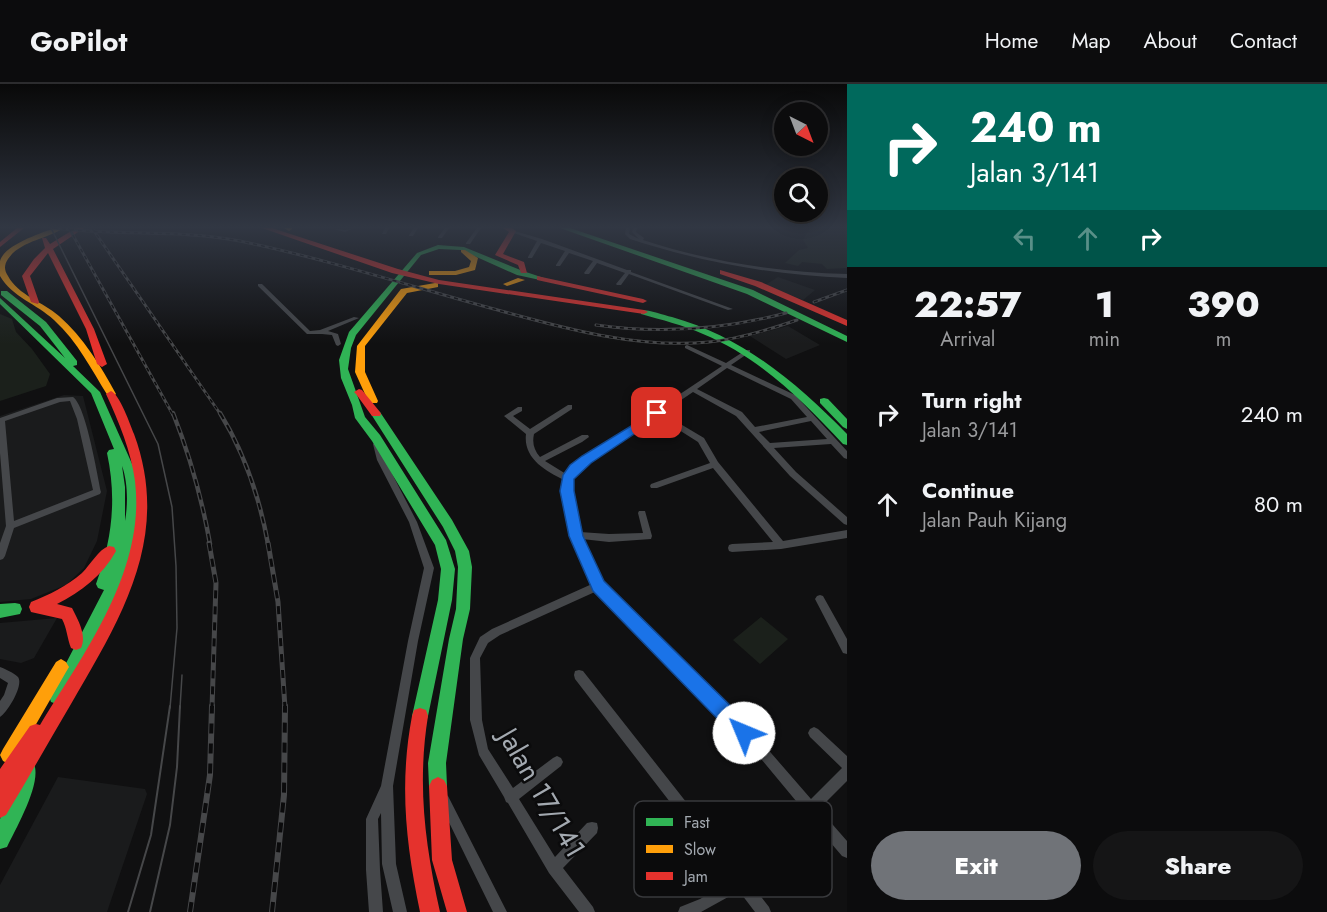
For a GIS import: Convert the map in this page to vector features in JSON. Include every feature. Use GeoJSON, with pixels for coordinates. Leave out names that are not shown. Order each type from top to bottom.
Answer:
{"type":"FeatureCollection","features":[{"type":"Feature","properties":{"kind":"main road"},"geometry":{"type":"LineString","coordinates":[[0,807],[108,627],[126,582],[141,530],[143,499],[137,460],[103,377],[76,337],[44,308],[4,279],[1,267]]}},
{"type":"Feature","properties":{"kind":"main road"},"geometry":{"type":"LineString","coordinates":[[0,807],[52,719],[112,605],[131,559],[143,509],[138,472],[105,388],[87,362],[38,310],[26,276],[31,267]]}},
{"type":"Feature","properties":{"kind":"main road"},"geometry":{"type":"LineString","coordinates":[[59,267],[90,329],[102,364],[103,377]]}},
{"type":"Feature","properties":{"kind":"main road"},"geometry":{"type":"LineString","coordinates":[[371,267],[384,277],[385,285]]}},
{"type":"Feature","properties":{"kind":"main road"},"geometry":{"type":"LineString","coordinates":[[382,267],[468,288]]}},
{"type":"Feature","properties":{"kind":"main road"},"geometry":{"type":"LineString","coordinates":[[404,267],[453,278],[520,283],[552,293],[650,312],[695,326],[748,351],[794,386],[847,441]]}},
{"type":"Feature","properties":{"kind":"main road"},"geometry":{"type":"LineString","coordinates":[[411,267],[338,344],[332,357],[333,374],[338,387],[352,411],[376,438],[441,544],[448,569],[445,600],[417,731],[411,786],[418,860],[430,912]]}},
{"type":"Feature","properties":{"kind":"main road"},"geometry":{"type":"LineString","coordinates":[[420,272],[456,273],[469,270],[472,267]]}},
{"type":"Feature","properties":{"kind":"main road"},"geometry":{"type":"LineString","coordinates":[[505,267],[520,273],[664,306],[699,318],[708,325]]}},
{"type":"Feature","properties":{"kind":"main road"},"geometry":{"type":"LineString","coordinates":[[520,283],[521,267]]}},
{"type":"Feature","properties":{"kind":"main road"},"geometry":{"type":"LineString","coordinates":[[677,267],[728,284],[792,311],[847,339]]}},
{"type":"Feature","properties":{"kind":"main road"},"geometry":{"type":"LineString","coordinates":[[700,267],[757,289],[847,332]]}},
{"type":"Feature","properties":{"kind":"main road"},"geometry":{"type":"LineString","coordinates":[[708,267],[752,282],[847,323]]}},
{"type":"Feature","properties":{"kind":"main road"},"geometry":{"type":"LineString","coordinates":[[360,418],[360,410],[344,380],[342,367],[346,344],[385,285],[393,282],[403,284],[406,288],[362,346],[360,372],[374,402],[376,414]]}},
{"type":"Feature","properties":{"kind":"main road"},"geometry":{"type":"LineString","coordinates":[[404,291],[426,285],[468,288],[520,283],[552,293],[648,306],[708,325],[747,342],[770,356],[808,386],[845,421]]}},
{"type":"Feature","properties":{"kind":"main road"},"geometry":{"type":"LineString","coordinates":[[0,289],[43,324],[58,340],[88,388],[118,468],[122,508],[118,535],[108,571],[76,643],[0,768]]}},
{"type":"Feature","properties":{"kind":"main road"},"geometry":{"type":"LineString","coordinates":[[0,300],[95,392],[131,475],[133,512],[123,561],[104,606],[46,717],[0,784]]}},
{"type":"Feature","properties":{"kind":"main road"},"geometry":{"type":"LineString","coordinates":[[362,320],[353,346],[349,368],[352,378],[367,405],[376,414],[453,532],[462,551],[465,567],[463,609],[440,736],[437,786],[442,860],[457,912]]}},
{"type":"Feature","properties":{"kind":"main road"},"geometry":{"type":"LineString","coordinates":[[36,607],[58,599],[92,577],[118,535]]}},
{"type":"Feature","properties":{"kind":"main road"},"geometry":{"type":"LineString","coordinates":[[36,607],[67,613],[74,627],[76,643]]}},
{"type":"Feature","properties":{"kind":"main road"},"geometry":{"type":"LineString","coordinates":[[0,611],[15,609]]}},
{"type":"Feature","properties":{"kind":"main road"},"geometry":{"type":"LineString","coordinates":[[0,840],[24,789],[31,758]]}},
{"type":"Feature","properties":{"kind":"street"},"geometry":{"type":"LineString","coordinates":[[587,273],[591,267]]}},
{"type":"Feature","properties":{"kind":"street"},"geometry":{"type":"LineString","coordinates":[[614,267],[730,309]]}},
{"type":"Feature","properties":{"kind":"street"},"geometry":{"type":"LineString","coordinates":[[748,267],[798,275],[847,276]]}},
{"type":"Feature","properties":{"kind":"street"},"geometry":{"type":"LineString","coordinates":[[619,284],[628,272]]}},
{"type":"Feature","properties":{"kind":"street"},"geometry":{"type":"LineString","coordinates":[[653,292],[660,283]]}},
{"type":"Feature","properties":{"kind":"street"},"geometry":{"type":"LineString","coordinates":[[260,285],[309,333],[321,332],[362,320]]}},
{"type":"Feature","properties":{"kind":"street"},"geometry":{"type":"LineString","coordinates":[[321,332],[335,334],[338,344]]}},
{"type":"Feature","properties":{"kind":"street"},"geometry":{"type":"LineString","coordinates":[[687,346],[793,397],[847,456]]}},
{"type":"Feature","properties":{"kind":"street"},"geometry":{"type":"LineString","coordinates":[[748,351],[574,469],[568,478],[567,491],[576,536],[598,586],[761,750],[807,801]]}},
{"type":"Feature","properties":{"kind":"street"},"geometry":{"type":"LineString","coordinates":[[693,389],[739,414],[793,474],[847,522]]}},
{"type":"Feature","properties":{"kind":"street"},"geometry":{"type":"LineString","coordinates":[[0,556],[10,526],[1,420],[59,400],[73,399],[81,419],[97,492],[10,526]]}},
{"type":"Feature","properties":{"kind":"street"},"geometry":{"type":"LineString","coordinates":[[530,433],[570,407]]}},
{"type":"Feature","properties":{"kind":"street"},"geometry":{"type":"LineString","coordinates":[[520,409],[508,416],[530,433]]}},
{"type":"Feature","properties":{"kind":"street"},"geometry":{"type":"LineString","coordinates":[[657,413],[701,440],[716,464],[781,545]]}},
{"type":"Feature","properties":{"kind":"street"},"geometry":{"type":"LineString","coordinates":[[755,430],[813,418]]}},
{"type":"Feature","properties":{"kind":"street"},"geometry":{"type":"LineString","coordinates":[[530,433],[529,442],[540,460],[548,469],[568,478]]}},
{"type":"Feature","properties":{"kind":"street"},"geometry":{"type":"LineString","coordinates":[[540,460],[561,449],[573,446],[585,437]]}},
{"type":"Feature","properties":{"kind":"street"},"geometry":{"type":"LineString","coordinates":[[376,438],[381,460],[413,522],[429,568],[412,640],[387,786],[389,864],[399,907]]}},
{"type":"Feature","properties":{"kind":"street"},"geometry":{"type":"LineString","coordinates":[[769,446],[832,441]]}},
{"type":"Feature","properties":{"kind":"street"},"geometry":{"type":"LineString","coordinates":[[654,486],[716,464]]}},
{"type":"Feature","properties":{"kind":"street"},"geometry":{"type":"LineString","coordinates":[[576,536],[609,538],[648,536],[642,513]]}},
{"type":"Feature","properties":{"kind":"street"},"geometry":{"type":"LineString","coordinates":[[732,548],[781,545],[847,534]]}},
{"type":"Feature","properties":{"kind":"street","name":"Jalan 17/141"},"geometry":{"type":"LineString","coordinates":[[588,912],[554,868],[483,751],[476,720],[475,658],[484,640],[496,632],[598,586]]}},
{"type":"Feature","properties":{"kind":"street"},"geometry":{"type":"LineString","coordinates":[[820,599],[847,649]]}},
{"type":"Feature","properties":{"kind":"street"},"geometry":{"type":"LineString","coordinates":[[15,609],[36,607]]}},
{"type":"Feature","properties":{"kind":"street"},"geometry":{"type":"LineString","coordinates":[[0,672],[14,681],[9,698],[0,711]]}},
{"type":"Feature","properties":{"kind":"street"},"geometry":{"type":"LineString","coordinates":[[579,675],[677,801]]}},
{"type":"Feature","properties":{"kind":"street"},"geometry":{"type":"LineString","coordinates":[[814,733],[847,764]]}},
{"type":"Feature","properties":{"kind":"street"},"geometry":{"type":"LineString","coordinates":[[510,798],[557,762]]}},
{"type":"Feature","properties":{"kind":"street"},"geometry":{"type":"LineString","coordinates":[[818,801],[847,772]]}},
{"type":"Feature","properties":{"kind":"street"},"geometry":{"type":"LineString","coordinates":[[376,912],[372,819],[387,786]]}},
{"type":"Feature","properties":{"kind":"street"},"geometry":{"type":"LineString","coordinates":[[437,786],[500,912]]}},
{"type":"Feature","properties":{"kind":"street"},"geometry":{"type":"LineString","coordinates":[[554,868],[592,828]]}},
{"type":"Feature","properties":{"kind":"street"},"geometry":{"type":"LineString","coordinates":[[832,833],[847,851]]}},
{"type":"Feature","properties":{"kind":"street"},"geometry":{"type":"LineString","coordinates":[[685,912],[718,897]]}},
{"type":"Feature","properties":{"kind":"street"},"geometry":{"type":"LineString","coordinates":[[752,897],[764,912]]}},
{"type":"Feature","properties":{"kind":"shaded area"},"geometry":{"type":"Polygon","coordinates":[[[825,267],[847,267],[847,268],[827,269],[825,267]]]}},
{"type":"Feature","properties":{"kind":"shaded area"},"geometry":{"type":"Polygon","coordinates":[[[778,277],[815,290],[803,300],[765,285],[778,277]]]}},
{"type":"Feature","properties":{"kind":"shaded area"},"geometry":{"type":"Polygon","coordinates":[[[0,314],[12,319],[16,332],[50,374],[46,386],[0,401],[0,314]]]}},
{"type":"Feature","properties":{"kind":"shaded area"},"geometry":{"type":"Polygon","coordinates":[[[788,326],[820,345],[786,359],[750,336],[788,326]]]}},
{"type":"Feature","properties":{"kind":"shaded area"},"geometry":{"type":"Polygon","coordinates":[[[64,395],[83,396],[107,491],[97,541],[84,568],[66,585],[31,599],[0,602],[0,416],[64,395]]]}},
{"type":"Feature","properties":{"kind":"shaded area"},"geometry":{"type":"Polygon","coordinates":[[[761,617],[788,639],[760,664],[733,640],[761,617]]]}},
{"type":"Feature","properties":{"kind":"shaded area"},"geometry":{"type":"Polygon","coordinates":[[[57,618],[34,658],[21,663],[0,659],[0,623],[57,618]]]}},
{"type":"Feature","properties":{"kind":"shaded area"},"geometry":{"type":"Polygon","coordinates":[[[58,777],[145,789],[147,794],[107,912],[0,912],[0,885],[58,777]]]}},
{"type":"Feature","properties":{"kind":"tram line"},"geometry":{"type":"LineString","coordinates":[[70,267],[158,444],[172,507],[176,566],[177,628],[170,708]]}},
{"type":"Feature","properties":{"kind":"tram line"},"geometry":{"type":"LineString","coordinates":[[180,708],[182,675]]}},
{"type":"Feature","properties":{"kind":"tram line"},"geometry":{"type":"LineString","coordinates":[[128,912],[151,835],[170,706]]}},
{"type":"Feature","properties":{"kind":"tram line"},"geometry":{"type":"LineString","coordinates":[[150,912],[170,825],[177,767],[180,706]]}},
{"type":"Feature","properties":{"kind":"railway"},"geometry":{"type":"LineString","coordinates":[[90,267],[173,415]]}},
{"type":"Feature","properties":{"kind":"railway"},"geometry":{"type":"LineString","coordinates":[[119,267],[221,415]]}},
{"type":"Feature","properties":{"kind":"railway"},"geometry":{"type":"LineString","coordinates":[[345,267],[547,323],[628,340],[709,342],[753,334],[797,320]]}},
{"type":"Feature","properties":{"kind":"railway"},"geometry":{"type":"LineString","coordinates":[[814,302],[847,290]]}},
{"type":"Feature","properties":{"kind":"railway"},"geometry":{"type":"LineString","coordinates":[[596,325],[620,328],[691,329],[715,327],[786,313]]}},
{"type":"Feature","properties":{"kind":"railway"},"geometry":{"type":"LineString","coordinates":[[173,413],[195,478],[210,544]]}},
{"type":"Feature","properties":{"kind":"railway"},"geometry":{"type":"LineString","coordinates":[[220,413],[250,477],[268,544]]}},
{"type":"Feature","properties":{"kind":"railway"},"geometry":{"type":"LineString","coordinates":[[209,543],[216,583],[212,708]]}},
{"type":"Feature","properties":{"kind":"railway"},"geometry":{"type":"LineString","coordinates":[[268,543],[278,602],[285,708]]}},
{"type":"Feature","properties":{"kind":"railway"},"geometry":{"type":"LineString","coordinates":[[190,912],[210,775],[212,706]]}},
{"type":"Feature","properties":{"kind":"railway"},"geometry":{"type":"LineString","coordinates":[[272,912],[284,795],[285,708]]}},
{"type":"Feature","properties":{"kind":"traffic: fast"},"geometry":{"type":"LineString","coordinates":[[360,418],[344,369],[346,348],[352,334],[408,267]]}},
{"type":"Feature","properties":{"kind":"traffic: fast"},"geometry":{"type":"LineString","coordinates":[[505,267],[540,278]]}},
{"type":"Feature","properties":{"kind":"traffic: fast"},"geometry":{"type":"LineString","coordinates":[[676,267],[750,292],[847,339]]}},
{"type":"Feature","properties":{"kind":"traffic: fast"},"geometry":{"type":"LineString","coordinates":[[4,293],[43,324],[74,363]]}},
{"type":"Feature","properties":{"kind":"traffic: fast"},"geometry":{"type":"LineString","coordinates":[[0,300],[95,392],[131,475],[133,512],[123,561],[104,606],[57,696]]}},
{"type":"Feature","properties":{"kind":"traffic: fast"},"geometry":{"type":"LineString","coordinates":[[644,312],[706,332],[756,359],[779,375],[847,441]]}},
{"type":"Feature","properties":{"kind":"traffic: fast"},"geometry":{"type":"LineString","coordinates":[[824,401],[847,425]]}},
{"type":"Feature","properties":{"kind":"traffic: fast"},"geometry":{"type":"LineString","coordinates":[[376,414],[448,524],[462,551],[465,567],[463,609],[456,639],[437,763],[438,786]]}},
{"type":"Feature","properties":{"kind":"traffic: fast"},"geometry":{"type":"LineString","coordinates":[[360,418],[376,438],[441,544],[448,569],[445,600],[420,716]]}},
{"type":"Feature","properties":{"kind":"traffic: fast"},"geometry":{"type":"LineString","coordinates":[[103,584],[109,568],[119,519],[119,487],[113,453]]}},
{"type":"Feature","properties":{"kind":"traffic: fast"},"geometry":{"type":"LineString","coordinates":[[0,611],[15,609]]}},
{"type":"Feature","properties":{"kind":"traffic: fast"},"geometry":{"type":"LineString","coordinates":[[0,840],[24,789],[28,770]]}},
{"type":"Feature","properties":{"kind":"traffic: slow"},"geometry":{"type":"LineString","coordinates":[[1,267],[2,273],[12,286],[47,310],[67,328],[91,359],[111,394]]}},
{"type":"Feature","properties":{"kind":"traffic: slow"},"geometry":{"type":"LineString","coordinates":[[432,273],[456,273],[473,267]]}},
{"type":"Feature","properties":{"kind":"traffic: slow"},"geometry":{"type":"LineString","coordinates":[[507,284],[521,280]]}},
{"type":"Feature","properties":{"kind":"traffic: slow"},"geometry":{"type":"LineString","coordinates":[[373,401],[360,372],[361,346],[404,291],[435,285]]}},
{"type":"Feature","properties":{"kind":"traffic: slow"},"geometry":{"type":"LineString","coordinates":[[9,755],[61,667]]}},
{"type":"Feature","properties":{"kind":"traffic: jam"},"geometry":{"type":"LineString","coordinates":[[32,267],[26,276],[35,302]]}},
{"type":"Feature","properties":{"kind":"traffic: jam"},"geometry":{"type":"LineString","coordinates":[[58,267],[90,329],[102,364]]}},
{"type":"Feature","properties":{"kind":"traffic: jam"},"geometry":{"type":"LineString","coordinates":[[382,267],[439,282],[644,312]]}},
{"type":"Feature","properties":{"kind":"traffic: jam"},"geometry":{"type":"LineString","coordinates":[[522,267],[524,271]]}},
{"type":"Feature","properties":{"kind":"traffic: jam"},"geometry":{"type":"LineString","coordinates":[[723,272],[758,284],[847,323]]}},
{"type":"Feature","properties":{"kind":"traffic: jam"},"geometry":{"type":"LineString","coordinates":[[540,278],[643,301]]}},
{"type":"Feature","properties":{"kind":"traffic: jam"},"geometry":{"type":"LineString","coordinates":[[359,392],[376,414]]}},
{"type":"Feature","properties":{"kind":"traffic: jam"},"geometry":{"type":"LineString","coordinates":[[0,809],[107,627],[119,601],[137,549],[141,521],[141,481],[131,442],[111,394]]}},
{"type":"Feature","properties":{"kind":"traffic: jam"},"geometry":{"type":"LineString","coordinates":[[36,607],[77,585],[94,570],[109,551]]}},
{"type":"Feature","properties":{"kind":"traffic: jam"},"geometry":{"type":"LineString","coordinates":[[37,607],[67,613],[74,627],[76,643]]}},
{"type":"Feature","properties":{"kind":"traffic: jam"},"geometry":{"type":"LineString","coordinates":[[420,716],[413,766],[414,814],[416,838],[430,912]]}},
{"type":"Feature","properties":{"kind":"traffic: jam"},"geometry":{"type":"LineString","coordinates":[[0,784],[36,732]]}},
{"type":"Feature","properties":{"kind":"traffic: jam"},"geometry":{"type":"LineString","coordinates":[[438,786],[442,860],[457,912]]}},
{"type":"Feature","properties":{"kind":"route"},"geometry":{"type":"LineString","coordinates":[[657,413],[587,459],[574,469],[568,478],[567,491],[576,536],[598,586],[744,733]]}}]}
